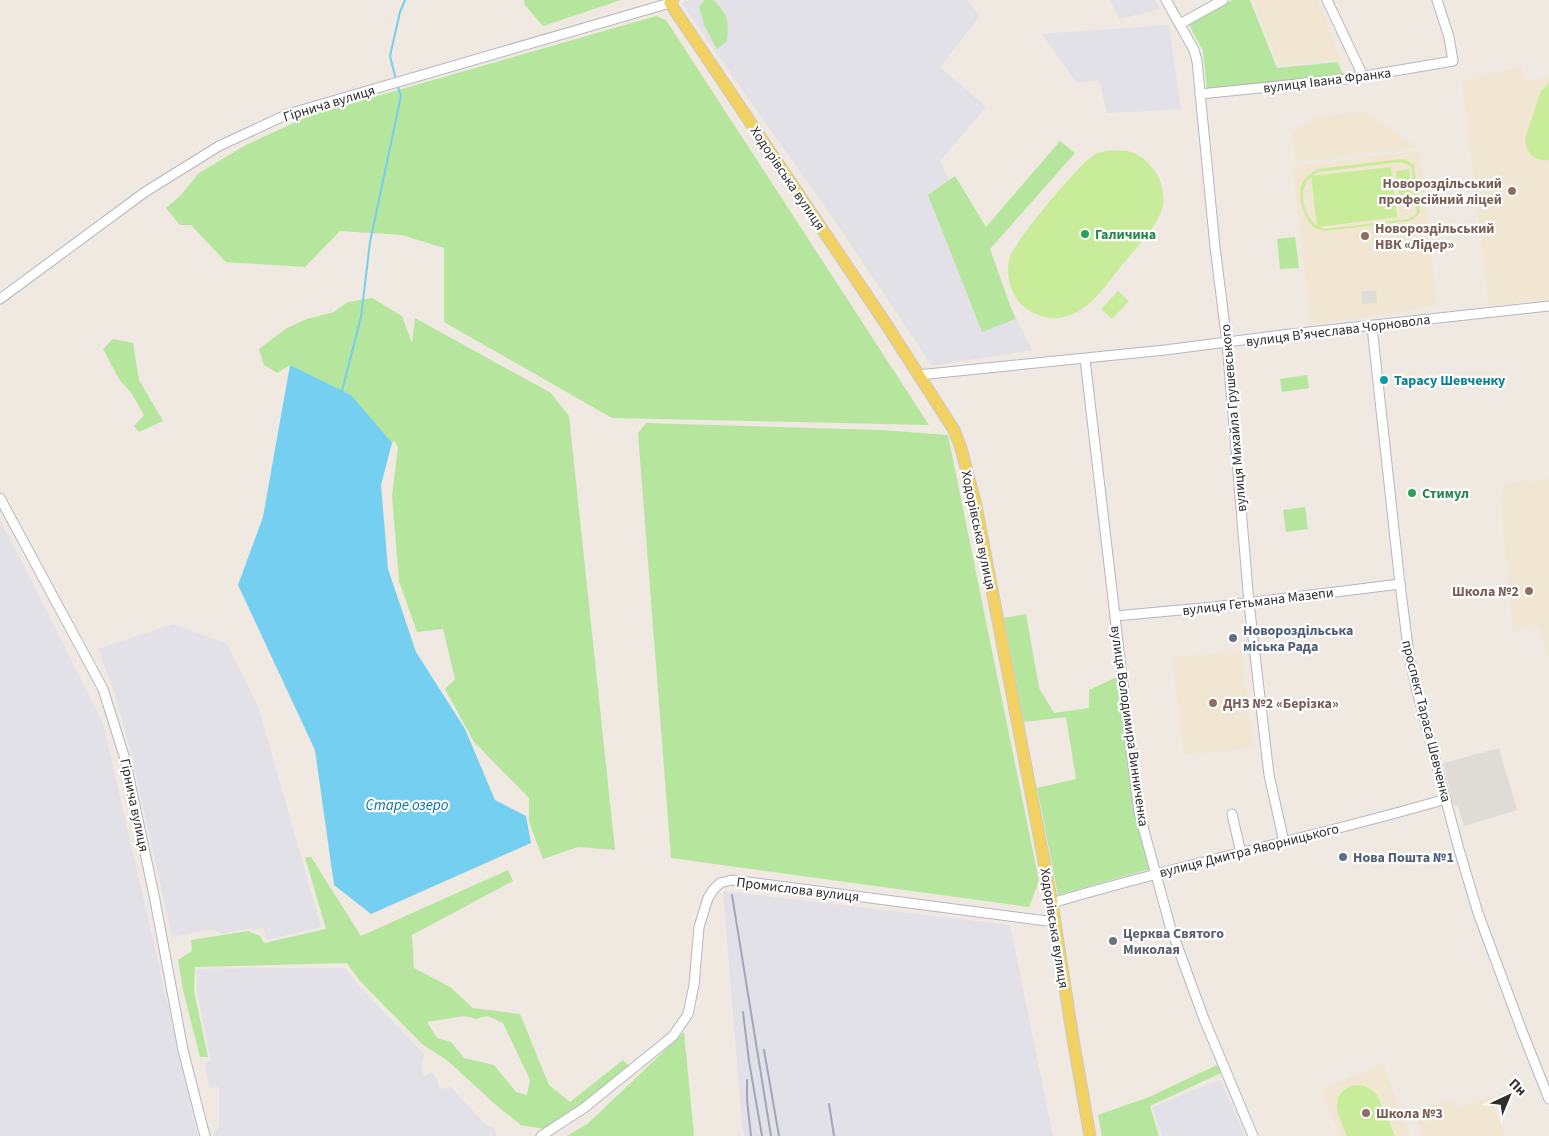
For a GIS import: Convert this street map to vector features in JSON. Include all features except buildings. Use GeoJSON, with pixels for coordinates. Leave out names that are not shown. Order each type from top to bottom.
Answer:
{"type":"FeatureCollection","features":[{"type":"Feature","properties":{"kind":"main road","name":"Ходорівська вулиця"},"geometry":{"type":"LineString","coordinates":[[670,1],[886,324],[954,430],[961,448],[974,498],[1052,903],[1071,1029],[1090,1136]]}},
{"type":"Feature","properties":{"kind":"street","name":"вулиця Михайла Грушевського"},"geometry":{"type":"LineString","coordinates":[[1166,0],[1194,50],[1227,343],[1249,603],[1269,775],[1284,842]]}},
{"type":"Feature","properties":{"kind":"street"},"geometry":{"type":"LineString","coordinates":[[1180,24],[1223,0]]}},
{"type":"Feature","properties":{"kind":"street"},"geometry":{"type":"LineString","coordinates":[[1327,0],[1363,76]]}},
{"type":"Feature","properties":{"kind":"street","name":"вулиця Івана Франка"},"geometry":{"type":"LineString","coordinates":[[1200,94],[1363,76],[1453,61],[1449,37],[1437,0]]}},
{"type":"Feature","properties":{"kind":"street","name":"Гірнича вулиця"},"geometry":{"type":"LineString","coordinates":[[0,299],[145,192],[220,146],[288,114],[670,1]]}},
{"type":"Feature","properties":{"kind":"street","name":"вулиця Вʼячеслава Чорновола"},"geometry":{"type":"LineString","coordinates":[[918,375],[1085,359],[1549,306]]}},
{"type":"Feature","properties":{"kind":"street","name":"проспект Тараса Шевченка"},"geometry":{"type":"LineString","coordinates":[[1372,326],[1400,584],[1409,655],[1416,686],[1478,913],[1549,1099]]}},
{"type":"Feature","properties":{"kind":"street","name":"вулиця Володимира Винниченка"},"geometry":{"type":"LineString","coordinates":[[1085,359],[1139,812],[1170,926],[1204,1019],[1253,1136]]}},
{"type":"Feature","properties":{"kind":"street","name":"Гірнича вулиця"},"geometry":{"type":"LineString","coordinates":[[0,498],[103,689],[125,758],[154,895],[183,1050],[205,1136]]}},
{"type":"Feature","properties":{"kind":"street","name":"вулиця Гетьмана Мазепи"},"geometry":{"type":"LineString","coordinates":[[1115,616],[1249,603],[1400,584]]}},
{"type":"Feature","properties":{"kind":"street","name":"вулиця Дмитра Яворницького"},"geometry":{"type":"LineString","coordinates":[[1052,903],[1446,799]]}},
{"type":"Feature","properties":{"kind":"street"},"geometry":{"type":"LineString","coordinates":[[1232,814],[1241,853]]}},
{"type":"Feature","properties":{"kind":"street","name":"Промислова вулиця"},"geometry":{"type":"LineString","coordinates":[[541,1136],[584,1108],[673,1036],[688,1014],[694,985],[699,927],[708,898],[720,883],[732,880],[1055,922]]}},
{"type":"Feature","properties":{"kind":"shaded area"},"geometry":{"type":"Polygon","coordinates":[[[688,0],[967,0],[980,16],[940,67],[986,107],[940,161],[1032,350],[932,366],[837,224],[682,4],[688,0]]]}},
{"type":"Feature","properties":{"kind":"shaded area"},"geometry":{"type":"Polygon","coordinates":[[[1110,0],[1155,0],[1160,9],[1120,19],[1110,0]]]}},
{"type":"Feature","properties":{"kind":"shaded area"},"geometry":{"type":"Polygon","coordinates":[[[1253,0],[1316,0],[1322,10],[1341,59],[1279,65],[1253,0]]]}},
{"type":"Feature","properties":{"kind":"shaded area"},"geometry":{"type":"Polygon","coordinates":[[[1169,25],[1181,109],[1107,113],[1099,80],[1077,83],[1042,34],[1169,25]]]}},
{"type":"Feature","properties":{"kind":"shaded area","name":"Новороздільський професійний ліцей"},"geometry":{"type":"Polygon","coordinates":[[[1521,66],[1528,83],[1549,76],[1549,299],[1489,306],[1462,81],[1521,66]]]}},
{"type":"Feature","properties":{"kind":"shaded area"},"geometry":{"type":"Polygon","coordinates":[[[1365,112],[1417,147],[1296,162],[1292,132],[1318,117],[1365,112]]]}},
{"type":"Feature","properties":{"kind":"shaded area","name":"Новороздільський НВК «Лідер»"},"geometry":{"type":"Polygon","coordinates":[[[1420,151],[1437,305],[1371,316],[1311,323],[1293,167],[1420,151]]]}},
{"type":"Feature","properties":{"kind":"shaded area"},"geometry":{"type":"Polygon","coordinates":[[[1376,290],[1377,303],[1362,304],[1361,292],[1376,290]]]}},
{"type":"Feature","properties":{"kind":"shaded area","name":"Школа №2"},"geometry":{"type":"Polygon","coordinates":[[[1549,479],[1549,656],[1546,655],[1539,625],[1513,630],[1503,530],[1502,494],[1504,484],[1549,479]]]}},
{"type":"Feature","properties":{"kind":"shaded area"},"geometry":{"type":"Polygon","coordinates":[[[0,521],[103,723],[198,1136],[0,1136],[0,521]]]}},
{"type":"Feature","properties":{"kind":"shaded area"},"geometry":{"type":"Polygon","coordinates":[[[173,624],[227,644],[259,709],[321,927],[267,940],[263,927],[223,934],[212,929],[172,937],[132,757],[114,691],[98,649],[173,624]]]}},
{"type":"Feature","properties":{"kind":"shaded area","name":"ДНЗ №2 «Берізка»"},"geometry":{"type":"Polygon","coordinates":[[[1224,652],[1225,654],[1241,652],[1253,747],[1184,755],[1172,658],[1224,652]]]}},
{"type":"Feature","properties":{"kind":"shaded area"},"geometry":{"type":"Polygon","coordinates":[[[1499,748],[1517,810],[1464,826],[1458,806],[1453,804],[1444,763],[1499,748]]]}},
{"type":"Feature","properties":{"kind":"shaded area"},"geometry":{"type":"Polygon","coordinates":[[[723,891],[1010,925],[1053,1136],[744,1136],[723,891]]]}},
{"type":"Feature","properties":{"kind":"shaded area"},"geometry":{"type":"Polygon","coordinates":[[[345,968],[358,985],[424,1054],[421,1067],[424,1077],[431,1072],[437,1079],[439,1089],[451,1087],[485,1124],[494,1128],[497,1136],[213,1136],[219,1126],[219,1087],[209,1088],[205,1063],[211,1060],[197,991],[197,969],[345,968]]]}},
{"type":"Feature","properties":{"kind":"shaded area","name":"Школа №3"},"geometry":{"type":"Polygon","coordinates":[[[1383,1064],[1410,1136],[1340,1136],[1321,1089],[1383,1064]]]}},
{"type":"Feature","properties":{"kind":"shaded area"},"geometry":{"type":"Polygon","coordinates":[[[1220,1080],[1245,1136],[1162,1136],[1152,1107],[1220,1080]]]}},
{"type":"Feature","properties":{"kind":"shaded area"},"geometry":{"type":"Polygon","coordinates":[[[1490,1097],[1506,1136],[1423,1136],[1414,1112],[1448,1099],[1457,1108],[1490,1097]]]}},
{"type":"Feature","properties":{"kind":"green space"},"geometry":{"type":"Polygon","coordinates":[[[524,0],[621,0],[543,26],[525,5],[524,0]]]}},
{"type":"Feature","properties":{"kind":"green space"},"geometry":{"type":"Polygon","coordinates":[[[705,0],[713,0],[725,14],[726,18],[728,28],[727,41],[717,49],[705,27],[699,7],[705,0]]]}},
{"type":"Feature","properties":{"kind":"green space"},"geometry":{"type":"Polygon","coordinates":[[[1233,0],[1250,0],[1277,68],[1338,62],[1343,74],[1207,90],[1203,51],[1188,23],[1233,0]]]}},
{"type":"Feature","properties":{"kind":"green space"},"geometry":{"type":"Polygon","coordinates":[[[656,16],[666,20],[929,425],[612,418],[444,322],[444,248],[402,235],[340,231],[305,267],[226,262],[191,225],[180,225],[166,208],[180,196],[199,173],[246,145],[311,115],[656,16]]]}},
{"type":"Feature","properties":{"kind":"green space"},"geometry":{"type":"Polygon","coordinates":[[[1549,83],[1549,160],[1539,160],[1529,152],[1525,139],[1541,91],[1549,83]]]}},
{"type":"Feature","properties":{"kind":"green space"},"geometry":{"type":"Polygon","coordinates":[[[1060,141],[1075,153],[990,249],[1015,319],[982,332],[928,195],[955,176],[986,227],[1060,141]]]}},
{"type":"Feature","properties":{"kind":"green space","name":"Галичина"},"geometry":{"type":"Polygon","coordinates":[[[1112,150],[1131,152],[1147,162],[1153,169],[1162,186],[1163,195],[1163,205],[1157,221],[1103,289],[1082,309],[1074,314],[1055,318],[1046,317],[1028,310],[1022,306],[1014,294],[1009,279],[1008,264],[1014,248],[1035,220],[1087,161],[1100,152],[1112,150]]]}},
{"type":"Feature","properties":{"kind":"green space"},"geometry":{"type":"Polygon","coordinates":[[[1402,159],[1408,161],[1414,165],[1420,212],[1409,221],[1325,231],[1317,229],[1309,221],[1303,210],[1300,191],[1304,181],[1318,169],[1402,159]],[[1401,162],[1318,172],[1312,176],[1391,167],[1397,217],[1318,227],[1325,229],[1408,219],[1417,212],[1411,166],[1401,162]],[[1311,177],[1306,183],[1303,198],[1307,213],[1317,226],[1311,177]]]}},
{"type":"Feature","properties":{"kind":"green space"},"geometry":{"type":"Polygon","coordinates":[[[1409,169],[1412,194],[1399,196],[1396,171],[1409,169]]]}},
{"type":"Feature","properties":{"kind":"green space"},"geometry":{"type":"Polygon","coordinates":[[[1295,237],[1299,268],[1280,269],[1277,239],[1295,237]]]}},
{"type":"Feature","properties":{"kind":"green space"},"geometry":{"type":"Polygon","coordinates":[[[1118,291],[1129,301],[1112,319],[1101,309],[1118,291]]]}},
{"type":"Feature","properties":{"kind":"green space"},"geometry":{"type":"Polygon","coordinates":[[[372,298],[402,316],[412,343],[415,318],[551,393],[569,416],[615,850],[578,847],[543,859],[529,822],[529,798],[474,742],[445,689],[455,679],[443,629],[417,632],[399,581],[392,496],[398,447],[394,441],[392,443],[290,365],[277,373],[264,365],[259,349],[287,328],[307,319],[334,312],[348,302],[372,298]]]}},
{"type":"Feature","properties":{"kind":"green space"},"geometry":{"type":"Polygon","coordinates":[[[113,339],[133,343],[139,380],[163,421],[139,432],[134,426],[144,415],[132,394],[119,379],[103,349],[113,339]]]}},
{"type":"Feature","properties":{"kind":"green space"},"geometry":{"type":"Polygon","coordinates":[[[1307,375],[1309,388],[1282,392],[1280,379],[1307,375]]]}},
{"type":"Feature","properties":{"kind":"green space"},"geometry":{"type":"Polygon","coordinates":[[[646,423],[880,430],[948,435],[1039,881],[1029,907],[671,858],[638,433],[646,423]]]}},
{"type":"Feature","properties":{"kind":"green space"},"geometry":{"type":"Polygon","coordinates":[[[1305,507],[1308,529],[1286,532],[1283,510],[1305,507]]]}},
{"type":"Feature","properties":{"kind":"green space"},"geometry":{"type":"Polygon","coordinates":[[[1026,614],[1039,688],[1054,713],[1089,708],[1089,690],[1117,677],[1134,812],[1150,869],[1058,895],[1037,788],[1076,779],[1066,717],[1024,722],[1004,618],[1026,614]]]}},
{"type":"Feature","properties":{"kind":"green space"},"geometry":{"type":"Polygon","coordinates":[[[305,857],[311,857],[361,936],[508,870],[513,881],[412,935],[414,968],[450,987],[473,1008],[520,1014],[549,1085],[570,1102],[623,1060],[630,1067],[578,1108],[544,1129],[521,1125],[448,1061],[422,1044],[360,981],[347,963],[195,967],[194,991],[208,1057],[200,1057],[183,990],[178,960],[192,951],[191,940],[248,931],[260,936],[264,943],[326,929],[305,857]],[[464,1016],[427,1022],[437,1038],[451,1042],[464,1058],[494,1065],[516,1092],[527,1095],[530,1080],[503,1023],[487,1016],[476,1019],[464,1016]]]}},
{"type":"Feature","properties":{"kind":"green space"},"geometry":{"type":"Polygon","coordinates":[[[684,1032],[694,1136],[567,1136],[587,1124],[684,1032]]]}},
{"type":"Feature","properties":{"kind":"green space"},"geometry":{"type":"Polygon","coordinates":[[[1217,1065],[1221,1073],[1150,1106],[1159,1136],[1102,1136],[1098,1115],[1149,1097],[1217,1065]]]}},
{"type":"Feature","properties":{"kind":"green space"},"geometry":{"type":"Polygon","coordinates":[[[1355,1085],[1367,1087],[1377,1095],[1395,1136],[1347,1136],[1338,1114],[1338,1100],[1340,1094],[1355,1085]]]}},
{"type":"Feature","properties":{"kind":"water","name":"Старе озеро"},"geometry":{"type":"Polygon","coordinates":[[[290,365],[351,395],[392,443],[381,485],[388,569],[416,652],[465,729],[495,800],[526,816],[531,843],[371,914],[334,885],[315,750],[238,585],[263,517],[290,365]]]}},
{"type":"Feature","properties":{"kind":"waterway"},"geometry":{"type":"LineString","coordinates":[[396,80],[390,56],[400,12],[405,0]]}},
{"type":"Feature","properties":{"kind":"waterway"},"geometry":{"type":"LineString","coordinates":[[342,391],[361,317],[370,242],[401,96],[397,84]]}},
{"type":"Feature","properties":{"kind":"railway"},"geometry":{"type":"LineString","coordinates":[[732,895],[771,1136]]}},
{"type":"Feature","properties":{"kind":"railway"},"geometry":{"type":"LineString","coordinates":[[743,1012],[762,1136]]}},
{"type":"Feature","properties":{"kind":"railway"},"geometry":{"type":"LineString","coordinates":[[764,1050],[779,1136]]}},
{"type":"Feature","properties":{"kind":"railway"},"geometry":{"type":"LineString","coordinates":[[747,1080],[751,1136]]}},
{"type":"Feature","properties":{"kind":"railway"},"geometry":{"type":"LineString","coordinates":[[829,1104],[834,1136]]}},
{"type":"Feature","properties":{"kind":"place","name":"Новороздільський професійний ліцей"},"geometry":{"type":"Point","coordinates":[1512,191]}},
{"type":"Feature","properties":{"kind":"place","name":"Галичина"},"geometry":{"type":"Point","coordinates":[1085,234]}},
{"type":"Feature","properties":{"kind":"place","name":"Новороздільський НВК «Лідер»"},"geometry":{"type":"Point","coordinates":[1365,236]}},
{"type":"Feature","properties":{"kind":"place","name":"Тарасу Шевченку"},"geometry":{"type":"Point","coordinates":[1384,380]}},
{"type":"Feature","properties":{"kind":"place","name":"Стимул"},"geometry":{"type":"Point","coordinates":[1412,493]}},
{"type":"Feature","properties":{"kind":"place","name":"Школа №2"},"geometry":{"type":"Point","coordinates":[1529,591]}},
{"type":"Feature","properties":{"kind":"place","name":"Новороздільська міська Рада"},"geometry":{"type":"Point","coordinates":[1233,638]}},
{"type":"Feature","properties":{"kind":"place","name":"ДНЗ №2 «Берізка»"},"geometry":{"type":"Point","coordinates":[1213,703]}},
{"type":"Feature","properties":{"kind":"place","name":"Нова Пошта №1"},"geometry":{"type":"Point","coordinates":[1343,857]}},
{"type":"Feature","properties":{"kind":"place","name":"Церква Святого Миколая"},"geometry":{"type":"Point","coordinates":[1113,941]}},
{"type":"Feature","properties":{"kind":"place","name":"Школа №3"},"geometry":{"type":"Point","coordinates":[1366,1113]}}]}
